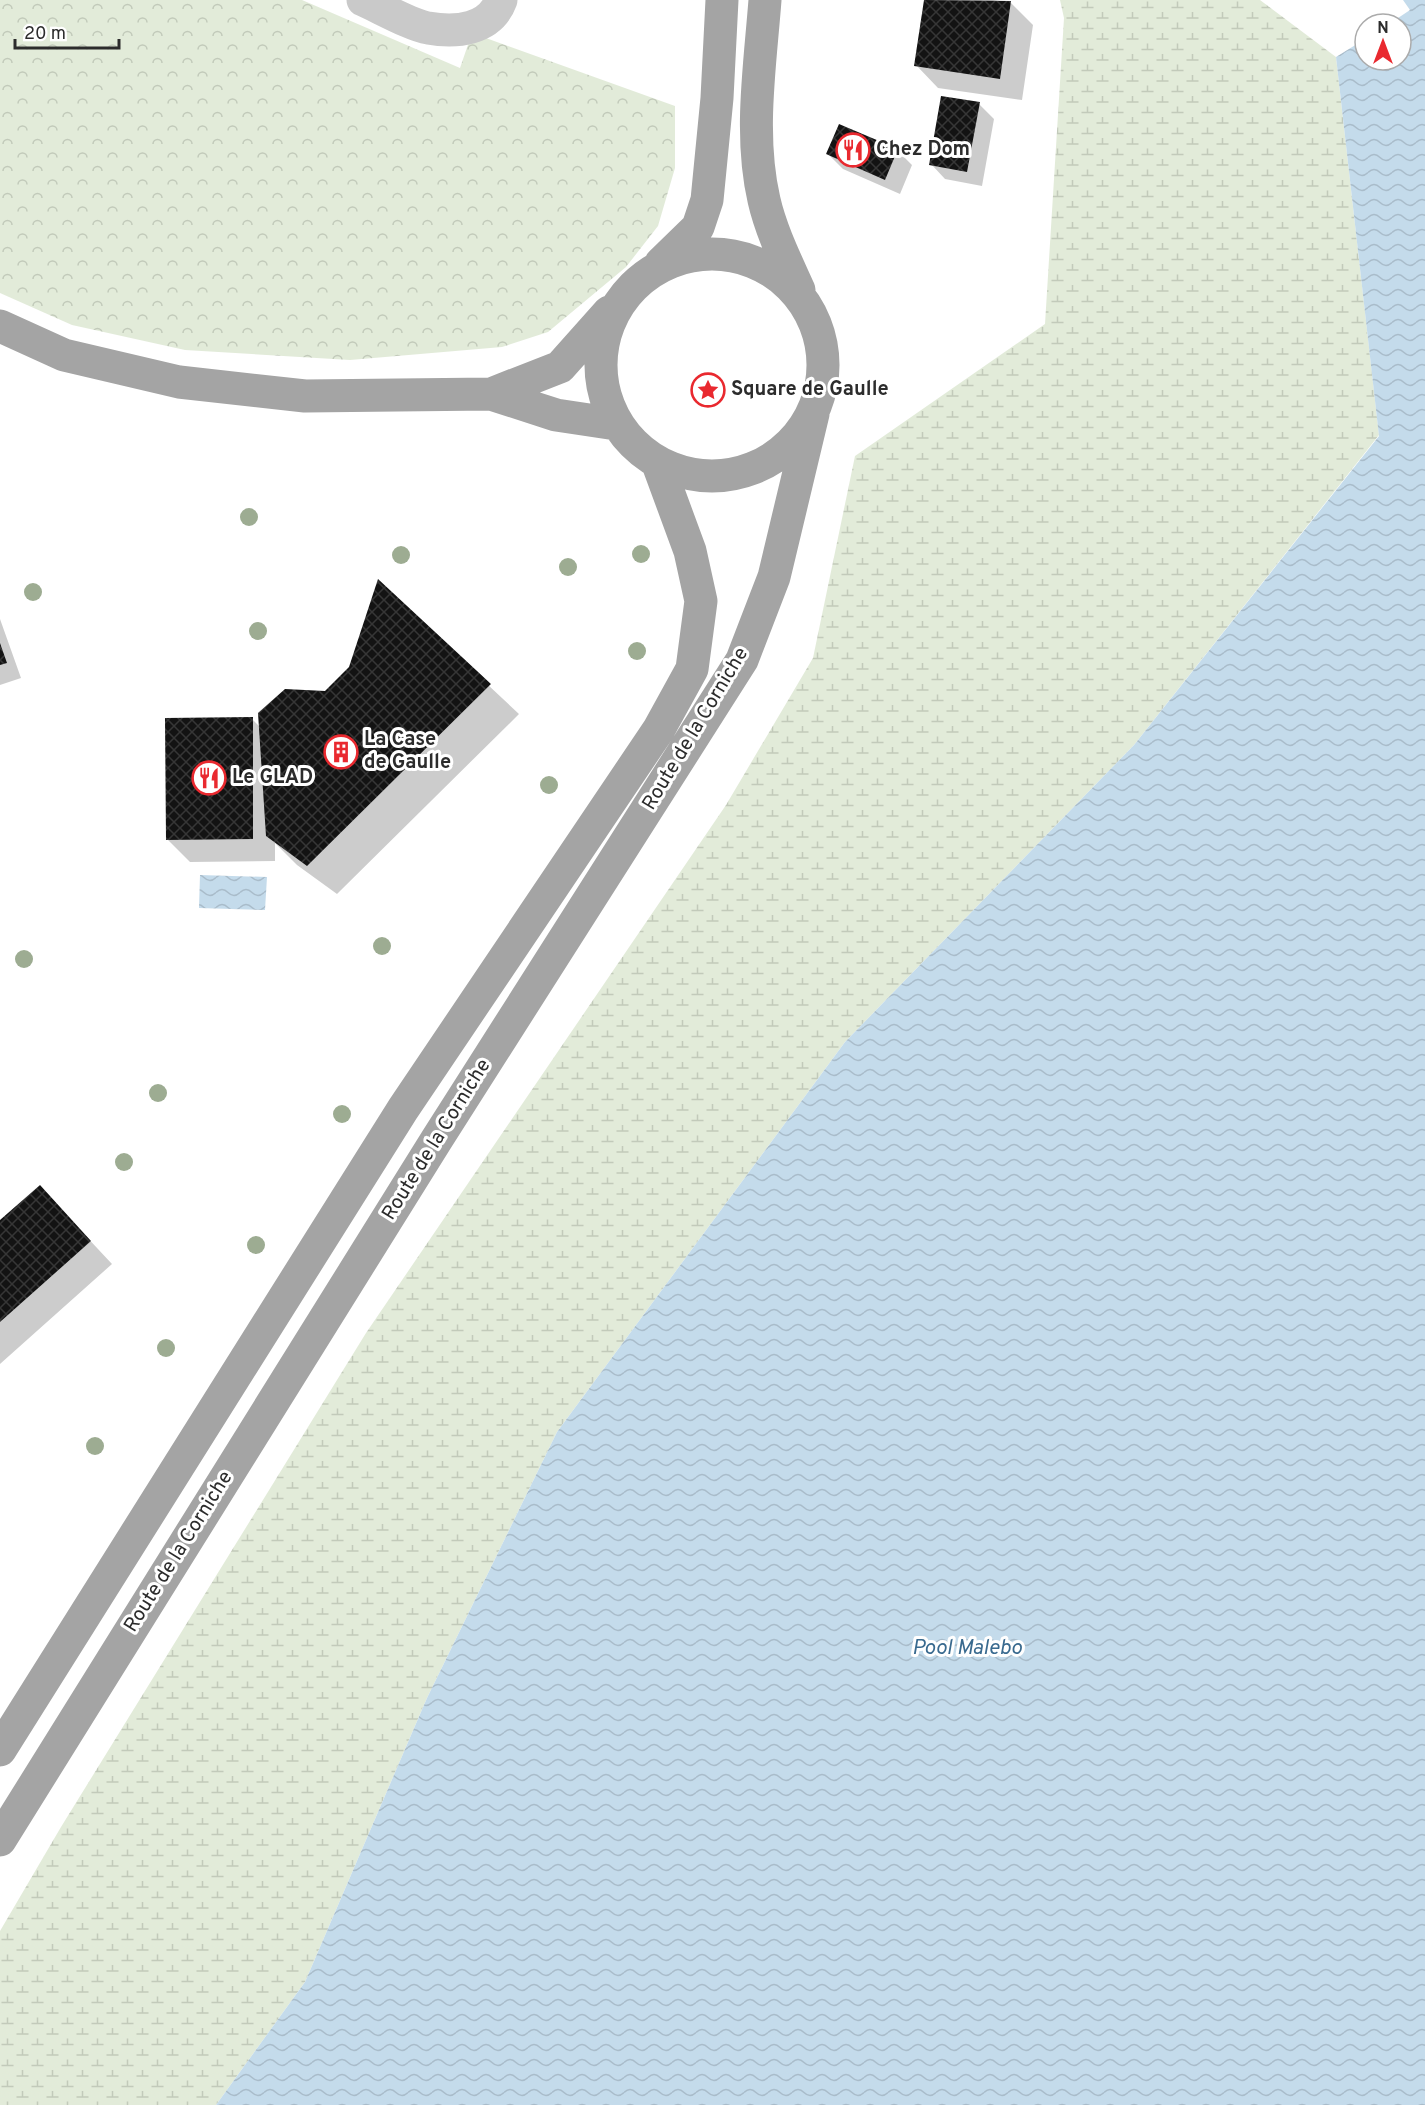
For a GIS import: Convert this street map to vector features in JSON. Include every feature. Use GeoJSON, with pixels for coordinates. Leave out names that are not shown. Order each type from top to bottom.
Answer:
{"type":"FeatureCollection","features":[{"type":"Feature","properties":{"kind":"main road","name":"Route de la Corniche"},"geometry":{"type":"LineString","coordinates":[[4,1735],[403,1110],[659,729],[692,669],[701,601],[690,551],[658,464],[616,424],[601,381],[604,336],[624,295],[698,227],[707,200],[717,98],[722,0]]}},
{"type":"Feature","properties":{"kind":"main road","name":"Route de la Corniche"},"geometry":{"type":"LineString","coordinates":[[0,1840],[443,1129],[742,660],[774,577],[824,375],[820,334],[779,244],[764,201],[757,155],[758,95],[765,0]]}},
{"type":"Feature","properties":{"kind":"main road","name":"Route de la Corniche"},"geometry":{"type":"LineString","coordinates":[[657,267],[694,254],[734,255],[772,270],[802,297]]}},
{"type":"Feature","properties":{"kind":"main road"},"geometry":{"type":"LineString","coordinates":[[491,394],[560,367],[624,295]]}},
{"type":"Feature","properties":{"kind":"main road"},"geometry":{"type":"LineString","coordinates":[[0,326],[64,355],[178,382],[305,396],[491,394],[556,415],[616,424]]}},
{"type":"Feature","properties":{"kind":"main road","name":"Route de la Corniche"},"geometry":{"type":"LineString","coordinates":[[658,464],[719,476],[757,467],[790,446],[813,414]]}},
{"type":"Feature","properties":{"kind":"street"},"geometry":{"type":"LineString","coordinates":[[363,0],[427,28],[464,29],[485,22],[496,12],[501,0]]}},
{"type":"Feature","properties":{"kind":"green space"},"geometry":{"type":"Polygon","coordinates":[[[0,0],[302,0],[460,68],[472,33],[675,106],[675,168],[658,226],[626,267],[548,332],[502,347],[350,360],[185,350],[72,325],[0,293],[0,0]]]}},
{"type":"Feature","properties":{"kind":"green space"},"geometry":{"type":"Polygon","coordinates":[[[1060,0],[1260,0],[1336,57],[1379,435],[1134,745],[845,1042],[557,1432],[427,1698],[305,1982],[216,2105],[0,2105],[0,1931],[61,1827],[366,1333],[726,805],[813,658],[855,456],[1045,324],[1064,18],[1060,0]]]}},
{"type":"Feature","properties":{"kind":"water","name":"Pool Malebo"},"geometry":{"type":"Polygon","coordinates":[[[1403,0],[1425,0],[1425,2105],[216,2105],[305,1982],[427,1698],[557,1432],[845,1042],[1134,745],[1379,436],[1336,57],[1353,46],[1353,72],[1413,72],[1413,12],[1407,12],[1410,10],[1403,0]]]}},
{"type":"Feature","properties":{"kind":"water"},"geometry":{"type":"Polygon","coordinates":[[[200,875],[267,877],[265,910],[199,908],[200,875]]]}},
{"type":"Feature","properties":{"kind":"building"},"geometry":{"type":"Polygon","coordinates":[[[924,0],[1011,1],[1000,79],[914,66],[924,0]]]}},
{"type":"Feature","properties":{"kind":"building"},"geometry":{"type":"Polygon","coordinates":[[[941,96],[980,102],[967,172],[929,165],[941,96]]]}},
{"type":"Feature","properties":{"kind":"building"},"geometry":{"type":"Polygon","coordinates":[[[839,124],[898,149],[885,180],[826,154],[839,124]]]}},
{"type":"Feature","properties":{"kind":"building","name":"La Case de Gaulle"},"geometry":{"type":"Polygon","coordinates":[[[378,579],[491,684],[307,866],[266,836],[258,713],[285,689],[325,691],[349,667],[378,579]]]}},
{"type":"Feature","properties":{"kind":"building"},"geometry":{"type":"Polygon","coordinates":[[[0,643],[7,663],[0,665],[0,643]]]}},
{"type":"Feature","properties":{"kind":"building","name":"Le GLAD"},"geometry":{"type":"Polygon","coordinates":[[[253,717],[253,839],[166,840],[165,718],[253,717]]]}},
{"type":"Feature","properties":{"kind":"building"},"geometry":{"type":"Polygon","coordinates":[[[40,1185],[91,1241],[0,1322],[0,1220],[40,1185]]]}},
{"type":"Feature","properties":{"kind":"place","name":"Chez Dom"},"geometry":{"type":"Point","coordinates":[853,150]}},
{"type":"Feature","properties":{"kind":"place","name":"Square de Gaulle"},"geometry":{"type":"Point","coordinates":[708,390]}},
{"type":"Feature","properties":{"kind":"place","name":"La Case de Gaulle"},"geometry":{"type":"Point","coordinates":[341,752]}},
{"type":"Feature","properties":{"kind":"place","name":"Le GLAD"},"geometry":{"type":"Point","coordinates":[209,778]}}]}
